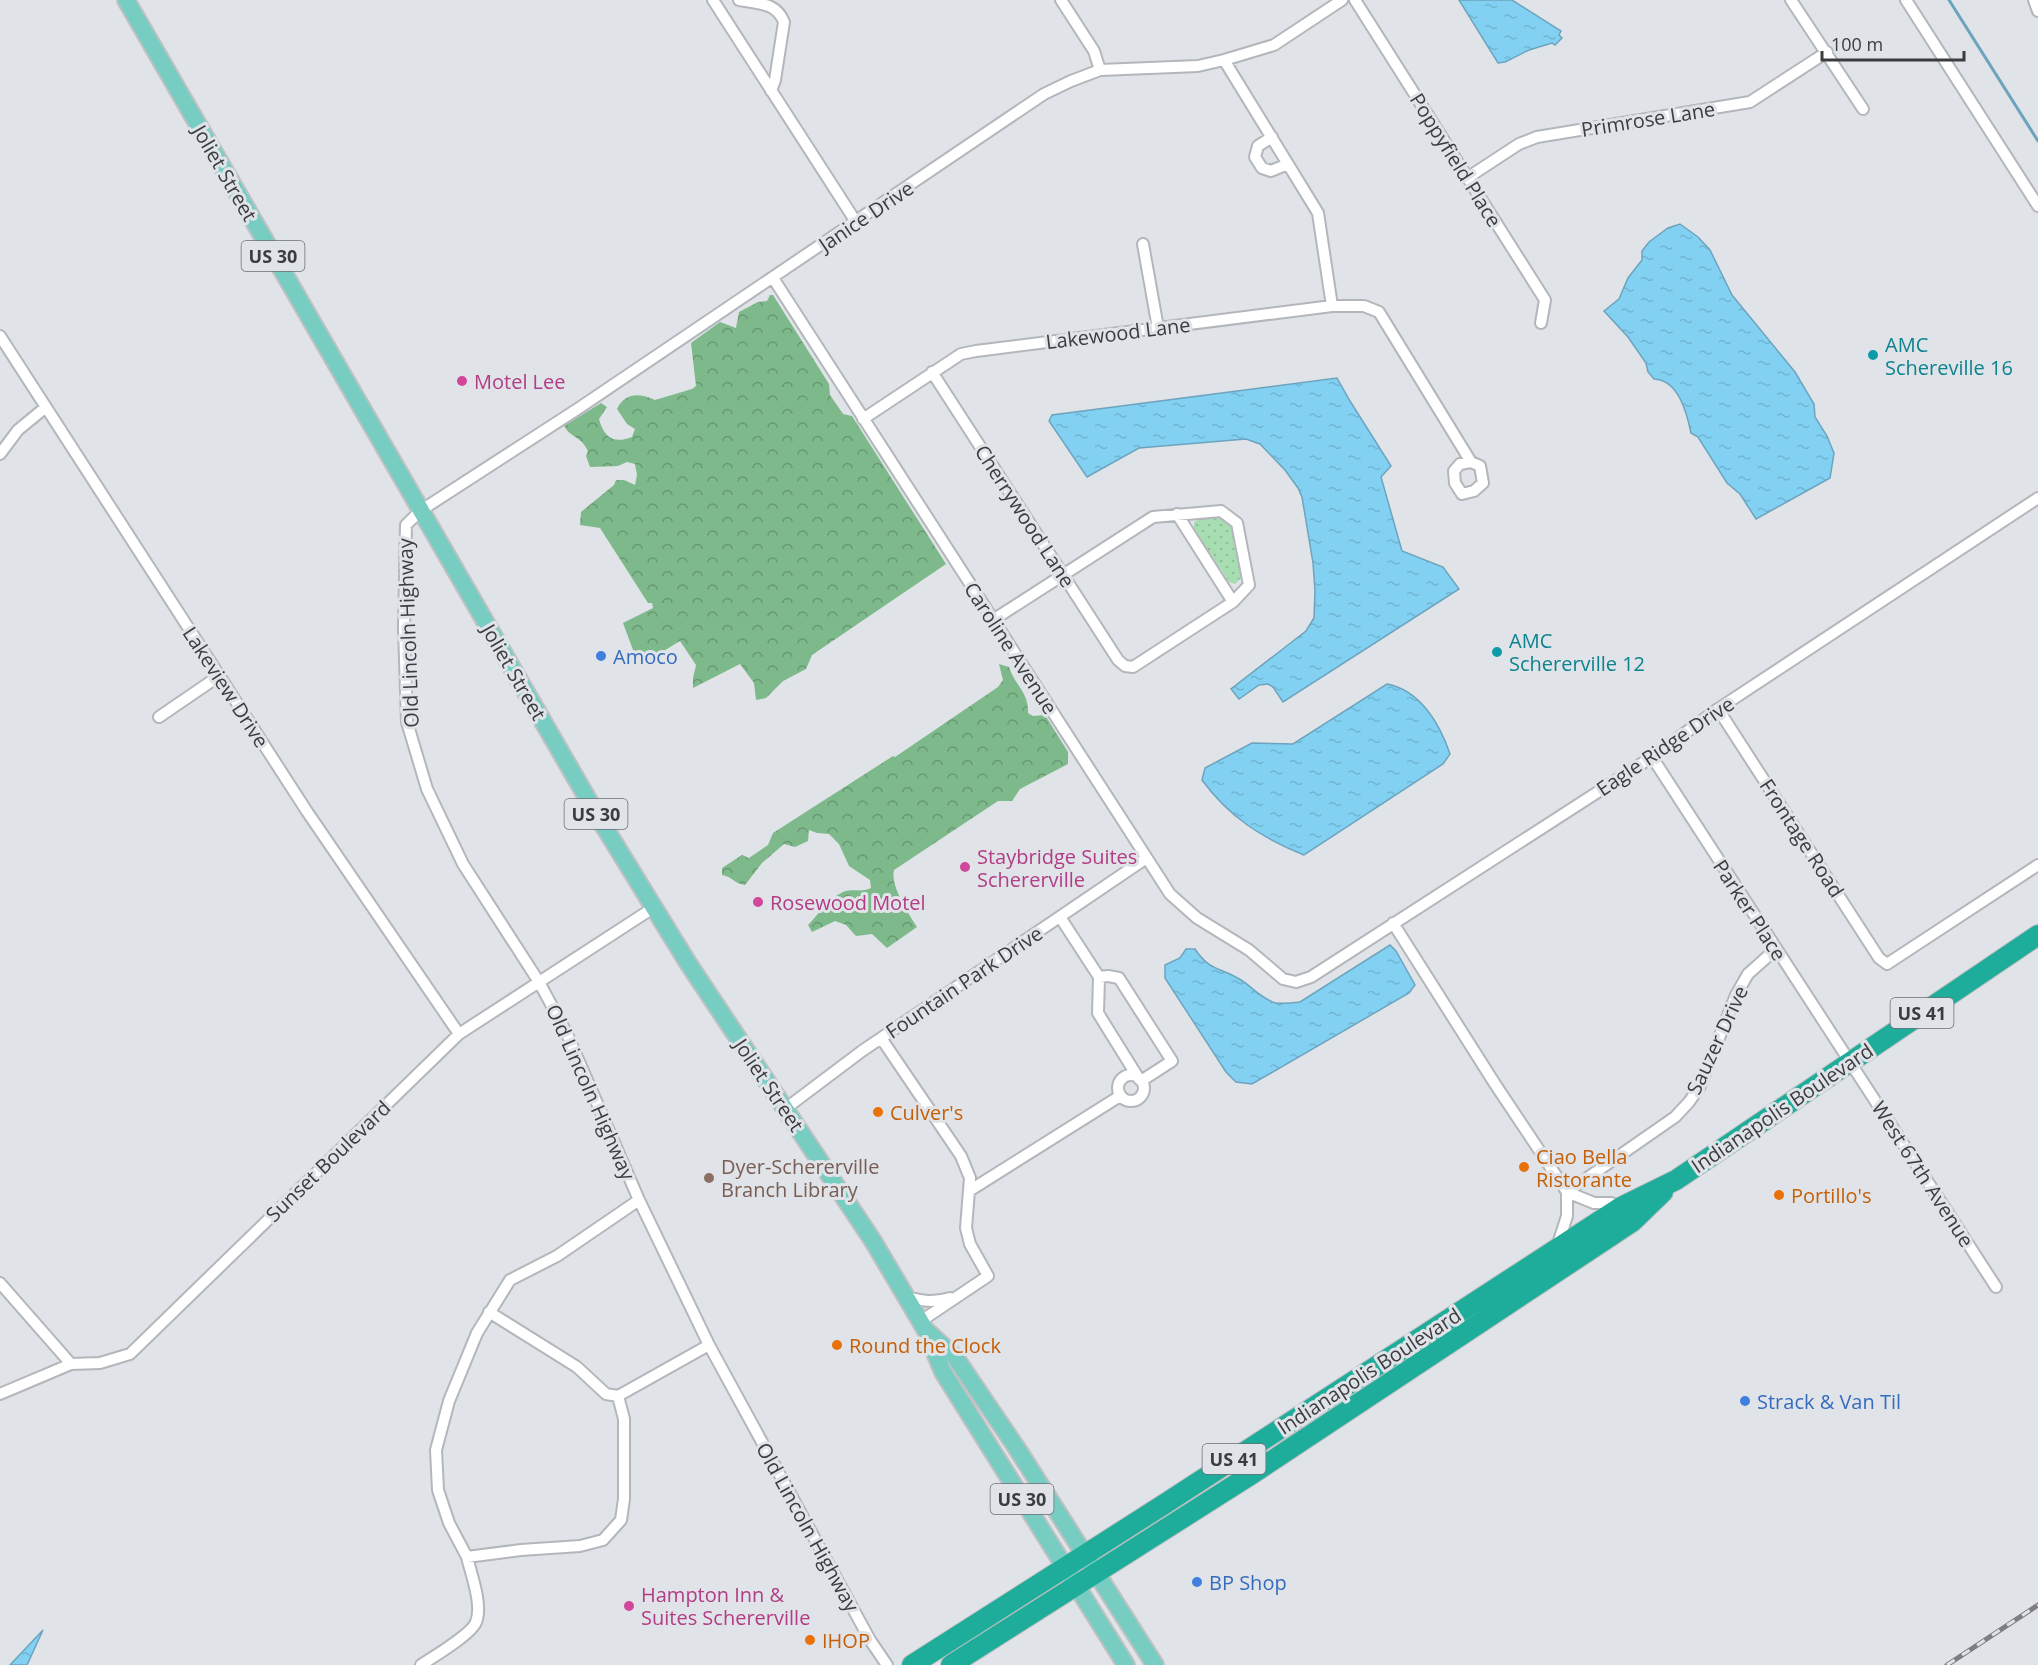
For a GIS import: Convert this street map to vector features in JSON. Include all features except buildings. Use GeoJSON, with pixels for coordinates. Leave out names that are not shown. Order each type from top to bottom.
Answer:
{"type":"FeatureCollection","features":[{"type":"Feature","properties":{"kind":"highway","name":"Indianapolis Boulevard"},"geometry":{"type":"LineString","coordinates":[[1064,1567],[1621,1207],[1676,1180],[2034,938]]}},
{"type":"Feature","properties":{"kind":"highway","name":"Indianapolis Boulevard"},"geometry":{"type":"LineString","coordinates":[[1097,1574],[1244,1480],[1632,1222],[1676,1180]]}},
{"type":"Feature","properties":{"kind":"highway","name":"US 41"},"geometry":{"type":"LineString","coordinates":[[912,1665],[1064,1567]]}},
{"type":"Feature","properties":{"kind":"highway","name":"US 41"},"geometry":{"type":"LineString","coordinates":[[951,1665],[1097,1574]]}},
{"type":"Feature","properties":{"kind":"main road","name":"Joliet Street"},"geometry":{"type":"LineString","coordinates":[[126,0],[420,511],[653,908],[873,1241],[923,1325]]}},
{"type":"Feature","properties":{"kind":"main road","name":"US 30"},"geometry":{"type":"LineString","coordinates":[[923,1325],[955,1357],[1016,1447],[1155,1665]]}},
{"type":"Feature","properties":{"kind":"main road","name":"US 30"},"geometry":{"type":"LineString","coordinates":[[923,1325],[943,1372],[1126,1665]]}},
{"type":"Feature","properties":{"kind":"street"},"geometry":{"type":"LineString","coordinates":[[713,0],[856,222]]}},
{"type":"Feature","properties":{"kind":"street"},"geometry":{"type":"LineString","coordinates":[[740,0],[775,7],[784,22],[776,80],[771,91]]}},
{"type":"Feature","properties":{"kind":"street"},"geometry":{"type":"LineString","coordinates":[[1061,0],[1094,51],[1100,70]]}},
{"type":"Feature","properties":{"kind":"street","name":"Janice Drive"},"geometry":{"type":"LineString","coordinates":[[420,511],[773,278],[1044,94],[1100,70],[1198,66],[1274,45],[1342,0]]}},
{"type":"Feature","properties":{"kind":"street","name":"Poppyfield Place"},"geometry":{"type":"LineString","coordinates":[[1355,0],[1545,300],[1540,323]]}},
{"type":"Feature","properties":{"kind":"street"},"geometry":{"type":"LineString","coordinates":[[1791,0],[1863,109]]}},
{"type":"Feature","properties":{"kind":"street"},"geometry":{"type":"LineString","coordinates":[[1906,0],[2038,206]]}},
{"type":"Feature","properties":{"kind":"street"},"geometry":{"type":"LineString","coordinates":[[2034,0],[2038,10]]}},
{"type":"Feature","properties":{"kind":"street","name":"Primrose Lane"},"geometry":{"type":"LineString","coordinates":[[1467,178],[1519,144],[1537,137],[1750,102],[1827,52]]}},
{"type":"Feature","properties":{"kind":"street"},"geometry":{"type":"LineString","coordinates":[[1224,60],[1318,213],[1332,306]]}},
{"type":"Feature","properties":{"kind":"street"},"geometry":{"type":"LineString","coordinates":[[1272,137],[1258,146],[1256,157],[1262,168],[1271,171],[1288,164]]}},
{"type":"Feature","properties":{"kind":"street"},"geometry":{"type":"LineString","coordinates":[[1143,244],[1158,327]]}},
{"type":"Feature","properties":{"kind":"street","name":"Caroline Avenue"},"geometry":{"type":"LineString","coordinates":[[773,278],[1145,859],[1170,894],[1190,912],[1249,950],[1288,982]]}},
{"type":"Feature","properties":{"kind":"street","name":"Lakewood Lane"},"geometry":{"type":"LineString","coordinates":[[863,418],[961,354],[1332,306],[1364,306],[1379,312],[1386,322],[1471,462]]}},
{"type":"Feature","properties":{"kind":"street","name":"Lakeview Drive"},"geometry":{"type":"LineString","coordinates":[[0,336],[306,810],[459,1034]]}},
{"type":"Feature","properties":{"kind":"street","name":"Cherrywood Lane"},"geometry":{"type":"LineString","coordinates":[[932,372],[1118,660],[1125,666],[1133,667],[1233,602]]}},
{"type":"Feature","properties":{"kind":"street"},"geometry":{"type":"LineString","coordinates":[[0,454],[18,430],[46,407]]}},
{"type":"Feature","properties":{"kind":"street","name":"Eagle Ridge Drive"},"geometry":{"type":"LineString","coordinates":[[1288,982],[1311,977],[1652,757],[1718,709],[2038,498]]}},
{"type":"Feature","properties":{"kind":"street","name":"Old Lincoln Highway"},"geometry":{"type":"LineString","coordinates":[[420,511],[406,525],[405,532],[407,722],[427,789],[463,864],[539,982],[567,1034],[639,1200],[709,1345],[880,1660],[887,1665]]}},
{"type":"Feature","properties":{"kind":"street"},"geometry":{"type":"LineString","coordinates":[[993,620],[1153,517],[1177,514],[1221,511],[1237,523],[1249,585],[1233,602],[1177,514]]}},
{"type":"Feature","properties":{"kind":"street"},"geometry":{"type":"LineString","coordinates":[[159,717],[219,676]]}},
{"type":"Feature","properties":{"kind":"street","name":"Frontage Road"},"geometry":{"type":"LineString","coordinates":[[1718,709],[1879,958],[1887,964],[2038,865]]}},
{"type":"Feature","properties":{"kind":"street","name":"Parker Place"},"geometry":{"type":"LineString","coordinates":[[1652,757],[1850,1062]]}},
{"type":"Feature","properties":{"kind":"street","name":"Fountain Park Drive"},"geometry":{"type":"LineString","coordinates":[[785,1109],[881,1038],[1145,859]]}},
{"type":"Feature","properties":{"kind":"street","name":"Sunset Boulevard"},"geometry":{"type":"LineString","coordinates":[[0,1394],[71,1364],[100,1363],[130,1354],[459,1034],[653,908]]}},
{"type":"Feature","properties":{"kind":"street"},"geometry":{"type":"LineString","coordinates":[[1060,917],[1099,977],[1098,1013],[1140,1080],[1143,1094],[1137,1099],[1130,1101],[1120,1096]]}},
{"type":"Feature","properties":{"kind":"street"},"geometry":{"type":"LineString","coordinates":[[1393,924],[1495,1084],[1568,1192],[1594,1203],[1611,1203],[1621,1207]]}},
{"type":"Feature","properties":{"kind":"street","name":"Sauzer Drive"},"geometry":{"type":"LineString","coordinates":[[1568,1192],[1675,1117],[1689,1102],[1700,1086],[1742,983],[1757,964],[1776,949]]}},
{"type":"Feature","properties":{"kind":"street"},"geometry":{"type":"LineString","coordinates":[[1099,977],[1119,978],[1172,1061],[1140,1080]]}},
{"type":"Feature","properties":{"kind":"street"},"geometry":{"type":"LineString","coordinates":[[881,1038],[961,1156],[970,1178],[966,1228],[970,1244],[988,1276],[958,1296],[923,1325]]}},
{"type":"Feature","properties":{"kind":"street","name":"West 67th Avenue"},"geometry":{"type":"LineString","coordinates":[[1850,1062],[1996,1287]]}},
{"type":"Feature","properties":{"kind":"street"},"geometry":{"type":"LineString","coordinates":[[1120,1096],[1118,1087],[1121,1080],[1129,1076],[1140,1080]]}},
{"type":"Feature","properties":{"kind":"street"},"geometry":{"type":"LineString","coordinates":[[969,1191],[1120,1096]]}},
{"type":"Feature","properties":{"kind":"street"},"geometry":{"type":"LineString","coordinates":[[1556,1250],[1567,1216],[1568,1192]]}},
{"type":"Feature","properties":{"kind":"street"},"geometry":{"type":"LineString","coordinates":[[421,1665],[466,1634],[476,1622],[477,1600],[467,1557],[449,1522],[438,1490],[436,1450],[449,1401],[477,1333],[510,1280],[557,1256],[639,1200]]}},
{"type":"Feature","properties":{"kind":"street"},"geometry":{"type":"LineString","coordinates":[[1,1285],[71,1364]]}},
{"type":"Feature","properties":{"kind":"street"},"geometry":{"type":"LineString","coordinates":[[906,1297],[923,1302],[936,1302],[958,1296]]}},
{"type":"Feature","properties":{"kind":"street"},"geometry":{"type":"LineString","coordinates":[[489,1312],[578,1367],[606,1394],[618,1396],[709,1345]]}},
{"type":"Feature","properties":{"kind":"street"},"geometry":{"type":"LineString","coordinates":[[467,1557],[580,1546],[603,1540],[621,1520],[624,1499],[624,1419],[618,1396]]}},
{"type":"Feature","properties":{"kind":"green space"},"geometry":{"type":"Polygon","coordinates":[[[770,295],[773,295],[829,384],[830,395],[843,414],[852,416],[946,564],[812,655],[806,669],[783,681],[766,698],[756,700],[754,683],[740,664],[693,688],[696,665],[680,641],[639,666],[623,623],[653,608],[652,603],[648,603],[600,528],[580,525],[581,512],[614,485],[616,480],[624,480],[635,485],[637,475],[635,464],[627,462],[618,466],[590,467],[585,446],[564,426],[601,403],[607,407],[599,419],[607,435],[620,440],[632,437],[635,429],[627,424],[617,409],[620,403],[624,399],[638,395],[655,400],[692,389],[696,386],[691,343],[720,322],[736,328],[739,312],[758,302],[767,301],[770,295]]]}},
{"type":"Feature","properties":{"kind":"green space"},"geometry":{"type":"Polygon","coordinates":[[[1203,518],[1223,519],[1232,526],[1241,578],[1235,584],[1229,582],[1194,529],[1194,522],[1203,518]]]}},
{"type":"Feature","properties":{"kind":"green space"},"geometry":{"type":"Polygon","coordinates":[[[999,664],[1009,667],[1024,694],[1028,713],[1033,716],[1045,715],[1068,752],[1068,764],[1020,789],[1012,801],[998,801],[894,870],[897,892],[917,927],[887,948],[872,934],[856,936],[846,925],[835,921],[812,932],[808,925],[833,898],[843,892],[871,888],[870,880],[849,866],[839,844],[829,834],[809,830],[808,841],[795,847],[784,844],[762,863],[745,885],[722,875],[722,868],[742,855],[749,858],[768,845],[773,833],[893,756],[895,757],[998,687],[1003,680],[999,664]]]}},
{"type":"Feature","properties":{"kind":"water"},"geometry":{"type":"Polygon","coordinates":[[[1459,0],[1512,0],[1561,31],[1559,35],[1562,38],[1555,45],[1552,43],[1529,50],[1498,63],[1459,0]]]}},
{"type":"Feature","properties":{"kind":"water"},"geometry":{"type":"Polygon","coordinates":[[[1680,224],[1698,237],[1710,250],[1732,295],[1795,372],[1814,404],[1815,417],[1834,453],[1830,478],[1756,519],[1740,494],[1727,483],[1698,437],[1691,433],[1684,408],[1676,392],[1670,385],[1654,379],[1628,337],[1604,311],[1619,299],[1628,278],[1642,260],[1642,251],[1649,242],[1668,228],[1680,224]]]}},
{"type":"Feature","properties":{"kind":"water"},"geometry":{"type":"Polygon","coordinates":[[[1337,378],[1391,466],[1381,477],[1402,551],[1443,567],[1459,589],[1283,702],[1273,687],[1268,684],[1259,685],[1239,699],[1231,689],[1306,631],[1314,618],[1313,563],[1302,497],[1298,488],[1285,470],[1260,444],[1246,439],[1139,448],[1087,477],[1049,421],[1052,415],[1337,378]]]}},
{"type":"Feature","properties":{"kind":"water"},"geometry":{"type":"Polygon","coordinates":[[[1387,684],[1409,693],[1419,701],[1441,731],[1450,754],[1443,764],[1304,855],[1260,834],[1247,825],[1223,805],[1202,780],[1205,768],[1252,743],[1293,744],[1387,684]]]}},
{"type":"Feature","properties":{"kind":"water"},"geometry":{"type":"Polygon","coordinates":[[[1390,945],[1396,951],[1415,985],[1409,993],[1252,1084],[1236,1082],[1226,1072],[1165,978],[1165,965],[1180,958],[1186,949],[1195,949],[1206,962],[1241,980],[1267,999],[1279,1003],[1300,1002],[1390,945]]]}},
{"type":"Feature","properties":{"kind":"water"},"geometry":{"type":"Polygon","coordinates":[[[43,1630],[27,1665],[10,1665],[43,1630]]]}},
{"type":"Feature","properties":{"kind":"waterway"},"geometry":{"type":"LineString","coordinates":[[1949,0],[2038,141]]}},
{"type":"Feature","properties":{"kind":"railway"},"geometry":{"type":"LineString","coordinates":[[1947,1665],[2038,1605]]}},
{"type":"Feature","properties":{"kind":"place","name":"AMC Schereville 16"},"geometry":{"type":"Point","coordinates":[1873,355]}},
{"type":"Feature","properties":{"kind":"place","name":"Motel Lee"},"geometry":{"type":"Point","coordinates":[462,381]}},
{"type":"Feature","properties":{"kind":"place","name":"AMC Schererville 12"},"geometry":{"type":"Point","coordinates":[1497,652]}},
{"type":"Feature","properties":{"kind":"place","name":"Amoco"},"geometry":{"type":"Point","coordinates":[601,656]}},
{"type":"Feature","properties":{"kind":"place","name":"Staybridge Suites Schererville"},"geometry":{"type":"Point","coordinates":[965,867]}},
{"type":"Feature","properties":{"kind":"place","name":"Rosewood Motel"},"geometry":{"type":"Point","coordinates":[758,902]}},
{"type":"Feature","properties":{"kind":"place","name":"Culver's"},"geometry":{"type":"Point","coordinates":[878,1112]}},
{"type":"Feature","properties":{"kind":"place","name":"Ciao Bella Ristorante"},"geometry":{"type":"Point","coordinates":[1524,1167]}},
{"type":"Feature","properties":{"kind":"place","name":"Dyer-Schererville Branch Library"},"geometry":{"type":"Point","coordinates":[709,1178]}},
{"type":"Feature","properties":{"kind":"place","name":"Portillo's"},"geometry":{"type":"Point","coordinates":[1779,1195]}},
{"type":"Feature","properties":{"kind":"place","name":"Round the Clock"},"geometry":{"type":"Point","coordinates":[837,1345]}},
{"type":"Feature","properties":{"kind":"place","name":"Strack & Van Til"},"geometry":{"type":"Point","coordinates":[1745,1401]}},
{"type":"Feature","properties":{"kind":"place","name":"BP Shop"},"geometry":{"type":"Point","coordinates":[1197,1582]}},
{"type":"Feature","properties":{"kind":"place","name":"Hampton Inn & Suites Schererville"},"geometry":{"type":"Point","coordinates":[629,1606]}},
{"type":"Feature","properties":{"kind":"place","name":"IHOP"},"geometry":{"type":"Point","coordinates":[810,1640]}}]}
